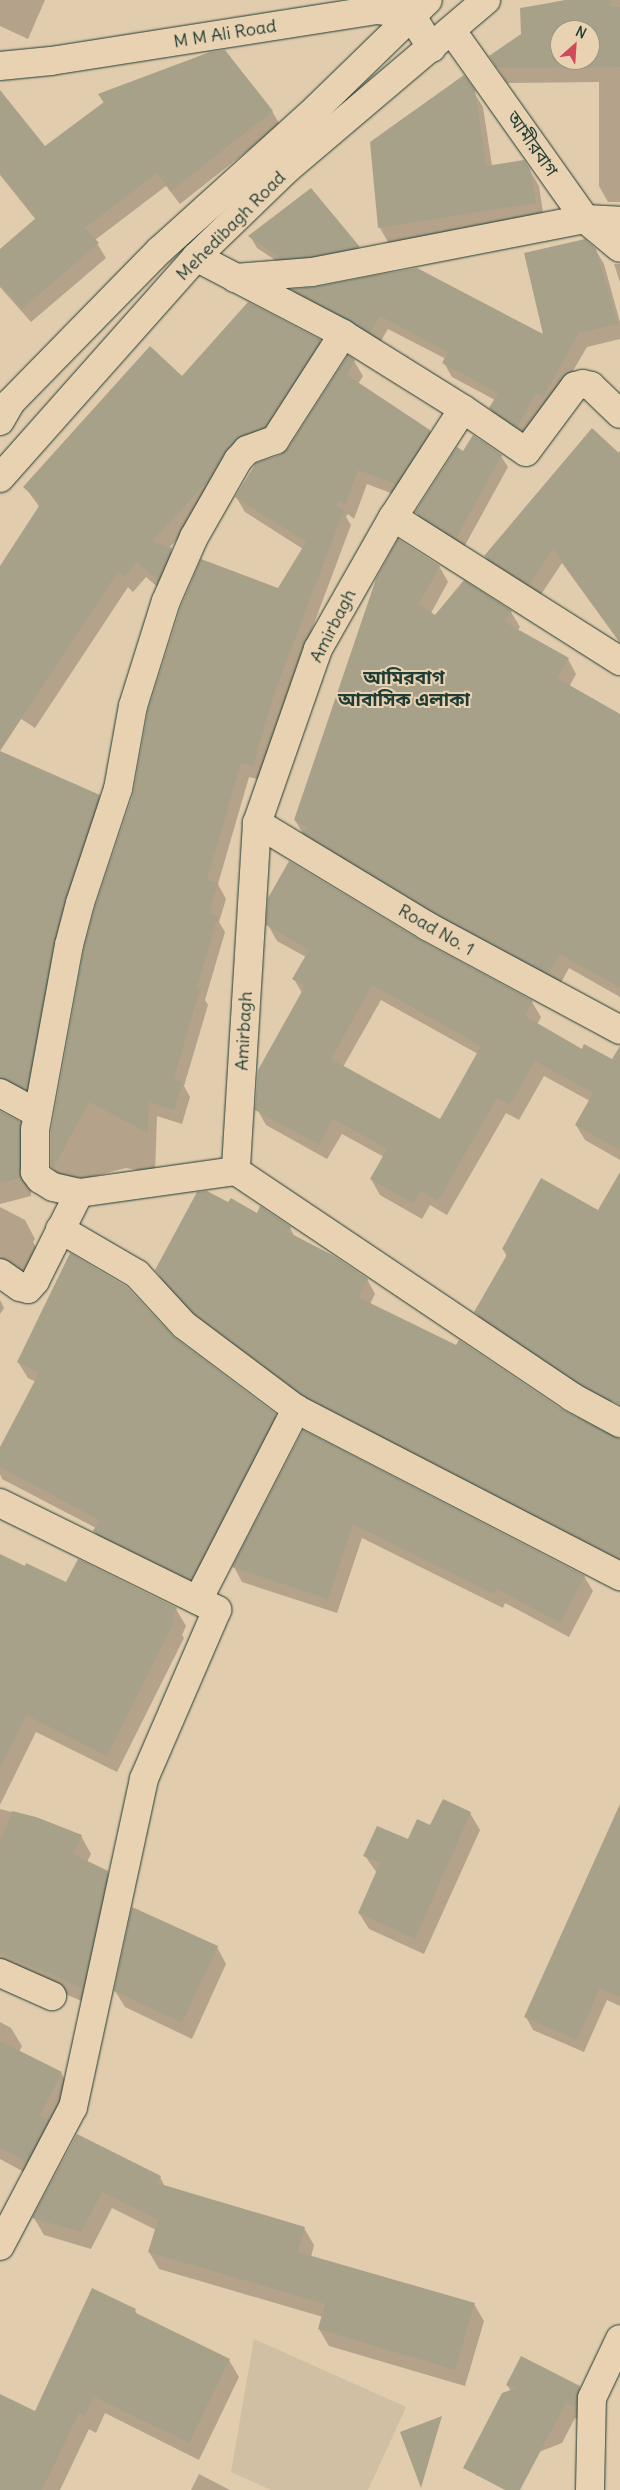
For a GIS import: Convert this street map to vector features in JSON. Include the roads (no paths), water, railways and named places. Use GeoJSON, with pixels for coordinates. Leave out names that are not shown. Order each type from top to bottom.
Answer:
{"type":"FeatureCollection","features":[{"type":"Feature","properties":{"kind":"street","name":"Mehedibagh Road"},"geometry":{"type":"LineString","coordinates":[[0,478],[196,257],[287,170],[442,40],[486,0]]}},
{"type":"Feature","properties":{"kind":"street"},"geometry":{"type":"LineString","coordinates":[[0,421],[12,402],[160,250],[318,107],[420,7],[442,40]]}},
{"type":"Feature","properties":{"kind":"street","name":"M M Ali Road"},"geometry":{"type":"LineString","coordinates":[[0,66],[51,62],[377,10],[420,7]]}},
{"type":"Feature","properties":{"kind":"street","name":"আমীরবাগ"},"geometry":{"type":"LineString","coordinates":[[442,40],[585,219],[620,248]]}},
{"type":"Feature","properties":{"kind":"street"},"geometry":{"type":"LineString","coordinates":[[234,278],[312,272],[585,219],[620,221]]}},
{"type":"Feature","properties":{"kind":"street"},"geometry":{"type":"LineString","coordinates":[[196,257],[343,334],[463,409],[526,452],[576,386],[583,384],[591,386],[620,414]]}},
{"type":"Feature","properties":{"kind":"street"},"geometry":{"type":"LineString","coordinates":[[343,334],[275,440],[247,450],[238,460],[194,537],[166,601],[133,706],[118,789],[80,903],[69,945],[37,1113],[35,1172],[40,1179],[53,1187],[80,1193],[236,1171],[572,1397],[620,1423]]}},
{"type":"Feature","properties":{"kind":"street","name":"Amirbagh"},"geometry":{"type":"LineString","coordinates":[[236,1171],[256,823],[318,649],[393,517],[463,409]]}},
{"type":"Feature","properties":{"kind":"street"},"geometry":{"type":"LineString","coordinates":[[393,517],[620,661]]}},
{"type":"Feature","properties":{"kind":"street","name":"Road No. 1"},"geometry":{"type":"LineString","coordinates":[[256,823],[427,926],[620,1030]]}},
{"type":"Feature","properties":{"kind":"street"},"geometry":{"type":"LineString","coordinates":[[0,1093],[37,1113]]}},
{"type":"Feature","properties":{"kind":"street"},"geometry":{"type":"LineString","coordinates":[[0,1273],[20,1287],[28,1289],[35,1280],[80,1193]]}},
{"type":"Feature","properties":{"kind":"street"},"geometry":{"type":"LineString","coordinates":[[60,1229],[137,1274],[184,1325],[296,1409],[620,1576]]}},
{"type":"Feature","properties":{"kind":"street"},"geometry":{"type":"LineString","coordinates":[[198,1600],[296,1409]]}},
{"type":"Feature","properties":{"kind":"street"},"geometry":{"type":"LineString","coordinates":[[0,1503],[214,1607],[217,1614],[144,1779],[72,2107],[0,2246]]}},
{"type":"Feature","properties":{"kind":"street"},"geometry":{"type":"LineString","coordinates":[[0,1973],[52,1996]]}},
{"type":"Feature","properties":{"kind":"street"},"geometry":{"type":"LineString","coordinates":[[590,2490],[592,2398],[620,2339]]}},
{"type":"Feature","properties":{"kind":"district","name":"আমিরবাগ আবাসিক এলাকা"},"geometry":{"type":"Point","coordinates":[404,689]}}]}
